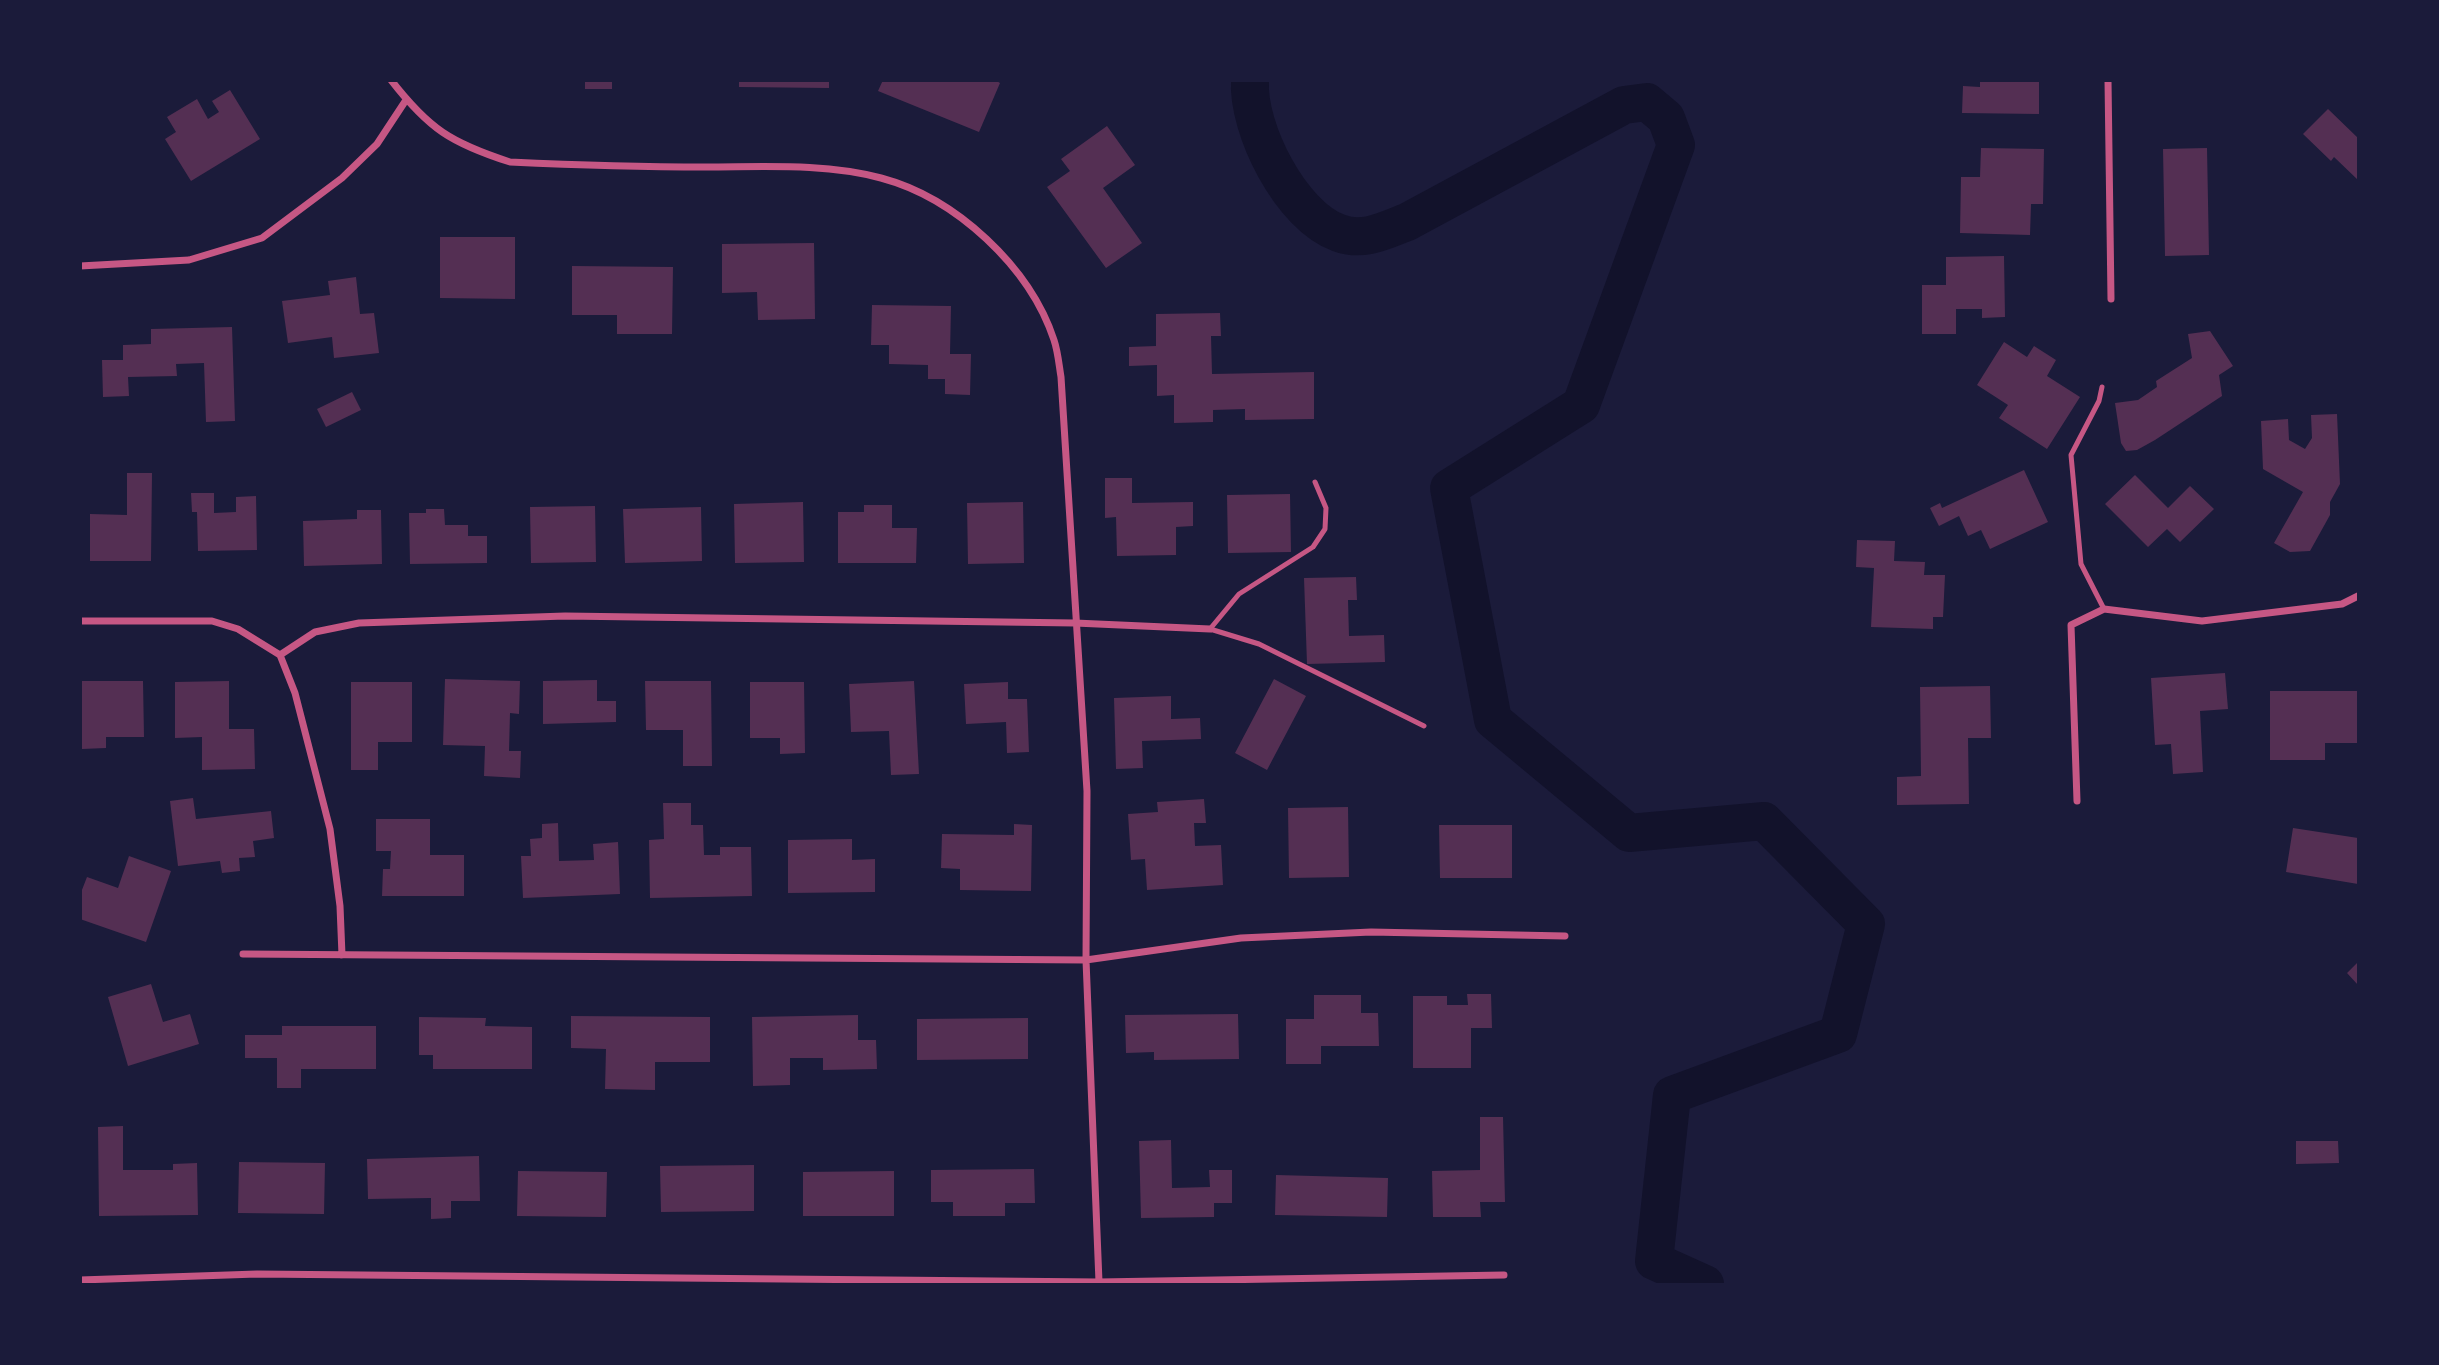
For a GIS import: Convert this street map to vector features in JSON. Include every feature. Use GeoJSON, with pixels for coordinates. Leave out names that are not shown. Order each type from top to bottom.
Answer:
{"type":"FeatureCollection","features":[{"type":"Feature","properties":{"kind":"street"},"geometry":{"type":"LineString","coordinates":[[390,80],[425,122],[472,149],[510,162],[848,171],[905,186],[937,202],[968,224],[1002,256],[1029,291],[1054,340],[1061,377],[1074,623],[1087,791],[1086,960],[1099,1282]]}},
{"type":"Feature","properties":{"kind":"street"},"geometry":{"type":"LineString","coordinates":[[2108,80],[2111,299]]}},
{"type":"Feature","properties":{"kind":"street"},"geometry":{"type":"LineString","coordinates":[[80,266],[189,260],[262,238],[342,178],[377,144],[406,100]]}},
{"type":"Feature","properties":{"kind":"street"},"geometry":{"type":"LineString","coordinates":[[2077,801],[2071,625],[2105,609],[2202,621],[2342,604],[2358,596]]}},
{"type":"Feature","properties":{"kind":"street"},"geometry":{"type":"LineString","coordinates":[[280,654],[315,632],[359,623],[565,616],[1074,623],[1210,629]]}},
{"type":"Feature","properties":{"kind":"street"},"geometry":{"type":"LineString","coordinates":[[80,621],[212,621],[238,629],[280,654],[295,693],[330,829],[340,906],[342,955]]}},
{"type":"Feature","properties":{"kind":"street"},"geometry":{"type":"LineString","coordinates":[[243,954],[1086,960],[1254,937],[1371,932],[1564,936]]}},
{"type":"Feature","properties":{"kind":"street"},"geometry":{"type":"LineString","coordinates":[[80,1280],[257,1274],[1099,1282],[1504,1275]]}},
{"type":"Feature","properties":{"kind":"street"},"geometry":{"type":"LineString","coordinates":[[557,1275],[557,1284]]}},
{"type":"Feature","properties":{"kind":"lane"},"geometry":{"type":"LineString","coordinates":[[2102,387],[2099,401],[2071,455],[2081,564],[2105,609]]}},
{"type":"Feature","properties":{"kind":"lane"},"geometry":{"type":"LineString","coordinates":[[1315,482],[1326,508],[1325,529],[1313,547],[1239,594],[1210,629],[1259,644],[1424,726]]}},
{"type":"Feature","properties":{"kind":"building"},"geometry":{"type":"Polygon","coordinates":[[[585,80],[612,80],[612,89],[585,89],[585,80]]]}},
{"type":"Feature","properties":{"kind":"building"},"geometry":{"type":"Polygon","coordinates":[[[739,80],[829,80],[829,88],[739,87],[739,80]]]}},
{"type":"Feature","properties":{"kind":"building"},"geometry":{"type":"Polygon","coordinates":[[[883,80],[995,80],[1000,83],[979,132],[878,91],[883,80]]]}},
{"type":"Feature","properties":{"kind":"building"},"geometry":{"type":"Polygon","coordinates":[[[1980,80],[2039,80],[2039,114],[1962,113],[1963,86],[1980,87],[1980,80]]]}},
{"type":"Feature","properties":{"kind":"building"},"geometry":{"type":"Polygon","coordinates":[[[230,90],[260,139],[191,181],[165,139],[176,132],[167,117],[197,99],[208,119],[219,112],[212,101],[230,90]]]}},
{"type":"Feature","properties":{"kind":"building"},"geometry":{"type":"Polygon","coordinates":[[[2328,109],[2358,138],[2358,180],[2334,157],[2331,161],[2303,134],[2328,109]]]}},
{"type":"Feature","properties":{"kind":"building"},"geometry":{"type":"Polygon","coordinates":[[[1107,126],[1135,165],[1103,188],[1142,243],[1106,268],[1047,187],[1070,171],[1061,159],[1107,126]]]}},
{"type":"Feature","properties":{"kind":"building"},"geometry":{"type":"Polygon","coordinates":[[[1981,148],[2044,149],[2043,204],[2031,204],[2030,235],[1960,233],[1961,177],[1980,177],[1981,148]]]}},
{"type":"Feature","properties":{"kind":"building"},"geometry":{"type":"Polygon","coordinates":[[[2207,148],[2209,255],[2165,256],[2163,149],[2207,148]]]}},
{"type":"Feature","properties":{"kind":"building"},"geometry":{"type":"Polygon","coordinates":[[[440,237],[515,237],[515,299],[440,298],[440,237]]]}},
{"type":"Feature","properties":{"kind":"building"},"geometry":{"type":"Polygon","coordinates":[[[814,243],[815,319],[758,320],[757,292],[722,293],[722,244],[814,243]]]}},
{"type":"Feature","properties":{"kind":"building"},"geometry":{"type":"Polygon","coordinates":[[[2004,256],[2005,317],[1982,318],[1982,309],[1956,309],[1956,334],[1922,334],[1922,285],[1946,285],[1946,257],[2004,256]]]}},
{"type":"Feature","properties":{"kind":"building"},"geometry":{"type":"Polygon","coordinates":[[[572,266],[673,267],[672,334],[617,334],[617,315],[572,315],[572,266]]]}},
{"type":"Feature","properties":{"kind":"building"},"geometry":{"type":"Polygon","coordinates":[[[356,277],[360,314],[374,313],[379,353],[334,358],[332,337],[288,343],[282,301],[330,295],[328,281],[356,277]]]}},
{"type":"Feature","properties":{"kind":"building"},"geometry":{"type":"Polygon","coordinates":[[[872,305],[951,306],[950,354],[971,354],[970,395],[945,394],[945,379],[928,379],[928,365],[889,364],[889,345],[871,345],[872,305]]]}},
{"type":"Feature","properties":{"kind":"building"},"geometry":{"type":"Polygon","coordinates":[[[1220,313],[1221,336],[1211,336],[1212,374],[1314,372],[1314,419],[1245,420],[1245,409],[1213,410],[1213,422],[1174,423],[1174,395],[1157,396],[1157,365],[1129,366],[1129,347],[1156,346],[1156,314],[1220,313]]]}},
{"type":"Feature","properties":{"kind":"building"},"geometry":{"type":"Polygon","coordinates":[[[232,327],[235,421],[206,422],[204,363],[176,364],[177,376],[128,377],[129,396],[103,397],[102,360],[123,360],[123,345],[151,344],[151,329],[232,327]]]}},
{"type":"Feature","properties":{"kind":"building"},"geometry":{"type":"Polygon","coordinates":[[[2210,331],[2233,366],[2219,375],[2222,396],[2155,440],[2137,450],[2126,451],[2121,443],[2115,403],[2138,400],[2157,387],[2156,381],[2192,358],[2188,334],[2210,331]]]}},
{"type":"Feature","properties":{"kind":"building"},"geometry":{"type":"Polygon","coordinates":[[[2004,342],[2027,357],[2034,346],[2056,360],[2047,376],[2080,397],[2047,449],[1999,418],[2008,405],[1977,385],[2004,342]]]}},
{"type":"Feature","properties":{"kind":"building"},"geometry":{"type":"Polygon","coordinates":[[[352,392],[361,410],[326,427],[317,409],[352,392]]]}},
{"type":"Feature","properties":{"kind":"building"},"geometry":{"type":"Polygon","coordinates":[[[2337,414],[2340,484],[2330,502],[2330,515],[2310,551],[2290,552],[2274,543],[2303,492],[2263,469],[2261,421],[2288,419],[2289,440],[2305,449],[2312,438],[2311,415],[2337,414]]]}},
{"type":"Feature","properties":{"kind":"building"},"geometry":{"type":"Polygon","coordinates":[[[2024,470],[2048,522],[1990,549],[1981,530],[1968,536],[1959,516],[1939,526],[1930,508],[1940,503],[1942,508],[2024,470]]]}},
{"type":"Feature","properties":{"kind":"building"},"geometry":{"type":"Polygon","coordinates":[[[127,473],[152,473],[151,561],[90,561],[90,514],[127,515],[127,473]]]}},
{"type":"Feature","properties":{"kind":"building"},"geometry":{"type":"Polygon","coordinates":[[[2135,475],[2168,508],[2190,486],[2214,509],[2180,542],[2167,529],[2148,547],[2105,504],[2135,475]]]}},
{"type":"Feature","properties":{"kind":"building"},"geometry":{"type":"Polygon","coordinates":[[[1105,478],[1132,478],[1132,503],[1193,502],[1193,526],[1176,527],[1176,555],[1117,556],[1116,517],[1105,518],[1105,478]]]}},
{"type":"Feature","properties":{"kind":"building"},"geometry":{"type":"Polygon","coordinates":[[[191,493],[214,493],[214,513],[236,512],[236,497],[256,496],[257,550],[198,551],[197,512],[192,512],[191,493]]]}},
{"type":"Feature","properties":{"kind":"building"},"geometry":{"type":"Polygon","coordinates":[[[1290,494],[1291,552],[1228,553],[1227,495],[1290,494]]]}},
{"type":"Feature","properties":{"kind":"building"},"geometry":{"type":"Polygon","coordinates":[[[803,502],[804,562],[735,563],[734,504],[803,502]]]}},
{"type":"Feature","properties":{"kind":"building"},"geometry":{"type":"Polygon","coordinates":[[[1023,502],[1024,563],[968,564],[967,503],[1023,502]]]}},
{"type":"Feature","properties":{"kind":"building"},"geometry":{"type":"Polygon","coordinates":[[[864,505],[892,505],[892,528],[917,528],[916,563],[838,563],[838,512],[864,512],[864,505]]]}},
{"type":"Feature","properties":{"kind":"building"},"geometry":{"type":"Polygon","coordinates":[[[595,506],[596,562],[531,563],[530,507],[595,506]]]}},
{"type":"Feature","properties":{"kind":"building"},"geometry":{"type":"Polygon","coordinates":[[[701,507],[702,561],[625,563],[623,509],[701,507]]]}},
{"type":"Feature","properties":{"kind":"building"},"geometry":{"type":"Polygon","coordinates":[[[426,509],[444,509],[445,525],[468,525],[468,536],[487,536],[487,563],[410,564],[409,513],[426,513],[426,509]]]}},
{"type":"Feature","properties":{"kind":"building"},"geometry":{"type":"Polygon","coordinates":[[[357,510],[381,510],[382,564],[304,566],[303,521],[357,519],[357,510]]]}},
{"type":"Feature","properties":{"kind":"building"},"geometry":{"type":"Polygon","coordinates":[[[1857,540],[1895,541],[1894,561],[1925,562],[1924,575],[1945,575],[1943,617],[1933,617],[1933,629],[1871,627],[1874,568],[1856,567],[1857,540]]]}},
{"type":"Feature","properties":{"kind":"building"},"geometry":{"type":"Polygon","coordinates":[[[1356,577],[1357,600],[1348,600],[1349,636],[1384,635],[1385,662],[1307,664],[1304,578],[1356,577]]]}},
{"type":"Feature","properties":{"kind":"building"},"geometry":{"type":"Polygon","coordinates":[[[2225,673],[2228,709],[2200,711],[2203,772],[2173,774],[2171,744],[2155,745],[2151,678],[2225,673]]]}},
{"type":"Feature","properties":{"kind":"building"},"geometry":{"type":"Polygon","coordinates":[[[445,679],[520,681],[519,714],[510,713],[509,751],[521,751],[520,778],[484,776],[485,746],[443,745],[445,679]]]}},
{"type":"Feature","properties":{"kind":"building"},"geometry":{"type":"Polygon","coordinates":[[[1274,679],[1306,696],[1267,770],[1235,753],[1274,679]]]}},
{"type":"Feature","properties":{"kind":"building"},"geometry":{"type":"Polygon","coordinates":[[[597,680],[597,701],[616,701],[616,722],[543,724],[543,681],[597,680]]]}},
{"type":"Feature","properties":{"kind":"building"},"geometry":{"type":"Polygon","coordinates":[[[81,681],[143,681],[144,737],[106,737],[106,748],[82,749],[81,681]]]}},
{"type":"Feature","properties":{"kind":"building"},"geometry":{"type":"Polygon","coordinates":[[[229,681],[229,729],[254,729],[255,769],[202,770],[202,737],[175,738],[175,682],[229,681]]]}},
{"type":"Feature","properties":{"kind":"building"},"geometry":{"type":"Polygon","coordinates":[[[645,681],[711,681],[712,766],[683,766],[683,730],[646,730],[645,681]]]}},
{"type":"Feature","properties":{"kind":"building"},"geometry":{"type":"Polygon","coordinates":[[[914,681],[919,774],[891,775],[889,731],[851,732],[849,684],[914,681]]]}},
{"type":"Feature","properties":{"kind":"building"},"geometry":{"type":"Polygon","coordinates":[[[351,682],[412,682],[412,742],[378,742],[378,770],[351,770],[351,682]]]}},
{"type":"Feature","properties":{"kind":"building"},"geometry":{"type":"Polygon","coordinates":[[[750,682],[804,682],[805,753],[780,754],[780,738],[750,738],[750,682]]]}},
{"type":"Feature","properties":{"kind":"building"},"geometry":{"type":"Polygon","coordinates":[[[1008,682],[1008,699],[1027,699],[1029,752],[1007,753],[1006,722],[966,724],[964,684],[1008,682]]]}},
{"type":"Feature","properties":{"kind":"building"},"geometry":{"type":"Polygon","coordinates":[[[1990,686],[1991,738],[1968,738],[1969,804],[1897,805],[1897,777],[1921,776],[1920,687],[1990,686]]]}},
{"type":"Feature","properties":{"kind":"building"},"geometry":{"type":"Polygon","coordinates":[[[2270,691],[2358,691],[2358,743],[2325,743],[2325,760],[2270,760],[2270,691]]]}},
{"type":"Feature","properties":{"kind":"building"},"geometry":{"type":"Polygon","coordinates":[[[1171,696],[1171,719],[1200,718],[1201,739],[1142,741],[1143,768],[1116,769],[1114,698],[1171,696]]]}},
{"type":"Feature","properties":{"kind":"building"},"geometry":{"type":"Polygon","coordinates":[[[193,798],[196,819],[271,811],[274,838],[253,841],[255,857],[239,858],[240,871],[222,873],[220,861],[178,866],[170,801],[193,798]]]}},
{"type":"Feature","properties":{"kind":"building"},"geometry":{"type":"Polygon","coordinates":[[[1204,799],[1206,823],[1194,823],[1195,846],[1221,845],[1223,885],[1147,890],[1145,859],[1131,860],[1128,814],[1158,812],[1157,802],[1204,799]]]}},
{"type":"Feature","properties":{"kind":"building"},"geometry":{"type":"Polygon","coordinates":[[[663,803],[691,803],[691,825],[703,825],[704,855],[720,855],[720,847],[751,847],[752,896],[650,898],[649,840],[664,839],[663,803]]]}},
{"type":"Feature","properties":{"kind":"building"},"geometry":{"type":"Polygon","coordinates":[[[1348,807],[1349,877],[1289,878],[1288,808],[1348,807]]]}},
{"type":"Feature","properties":{"kind":"building"},"geometry":{"type":"Polygon","coordinates":[[[376,819],[430,819],[430,855],[464,855],[464,896],[382,896],[383,869],[390,869],[391,851],[376,851],[376,819]]]}},
{"type":"Feature","properties":{"kind":"building"},"geometry":{"type":"Polygon","coordinates":[[[558,823],[559,861],[594,860],[593,844],[618,842],[620,894],[523,898],[521,856],[531,856],[530,839],[542,838],[542,824],[558,823]]]}},
{"type":"Feature","properties":{"kind":"building"},"geometry":{"type":"Polygon","coordinates":[[[1014,824],[1032,825],[1031,891],[960,890],[960,869],[941,868],[942,834],[1014,835],[1014,824]]]}},
{"type":"Feature","properties":{"kind":"building"},"geometry":{"type":"Polygon","coordinates":[[[1439,825],[1512,825],[1512,878],[1440,878],[1439,825]]]}},
{"type":"Feature","properties":{"kind":"building"},"geometry":{"type":"Polygon","coordinates":[[[2293,828],[2358,838],[2358,884],[2286,872],[2293,828]]]}},
{"type":"Feature","properties":{"kind":"building"},"geometry":{"type":"Polygon","coordinates":[[[852,839],[852,860],[875,859],[875,892],[788,893],[788,840],[852,839]]]}},
{"type":"Feature","properties":{"kind":"building"},"geometry":{"type":"Polygon","coordinates":[[[129,856],[171,871],[146,942],[80,919],[80,895],[87,877],[118,888],[129,856]]]}},
{"type":"Feature","properties":{"kind":"building"},"geometry":{"type":"Polygon","coordinates":[[[2358,962],[2358,985],[2347,973],[2358,962]]]}},
{"type":"Feature","properties":{"kind":"building"},"geometry":{"type":"Polygon","coordinates":[[[151,984],[163,1022],[190,1014],[199,1044],[128,1066],[108,997],[151,984]]]}},
{"type":"Feature","properties":{"kind":"building"},"geometry":{"type":"Polygon","coordinates":[[[1467,994],[1491,994],[1492,1028],[1471,1028],[1471,1068],[1413,1068],[1413,996],[1447,996],[1447,1005],[1468,1005],[1467,994]]]}},
{"type":"Feature","properties":{"kind":"building"},"geometry":{"type":"Polygon","coordinates":[[[1314,995],[1361,995],[1361,1013],[1378,1013],[1379,1046],[1321,1046],[1321,1064],[1286,1064],[1286,1019],[1314,1019],[1314,995]]]}},
{"type":"Feature","properties":{"kind":"building"},"geometry":{"type":"Polygon","coordinates":[[[1238,1014],[1239,1059],[1154,1060],[1154,1052],[1126,1053],[1125,1015],[1238,1014]]]}},
{"type":"Feature","properties":{"kind":"building"},"geometry":{"type":"Polygon","coordinates":[[[858,1015],[858,1040],[876,1040],[877,1069],[823,1070],[823,1058],[790,1058],[790,1085],[753,1086],[752,1017],[858,1015]]]}},
{"type":"Feature","properties":{"kind":"building"},"geometry":{"type":"Polygon","coordinates":[[[571,1016],[710,1017],[710,1062],[655,1062],[655,1090],[605,1089],[606,1049],[571,1048],[571,1016]]]}},
{"type":"Feature","properties":{"kind":"building"},"geometry":{"type":"Polygon","coordinates":[[[419,1017],[486,1018],[485,1026],[532,1027],[532,1069],[433,1069],[433,1055],[419,1055],[419,1017]]]}},
{"type":"Feature","properties":{"kind":"building"},"geometry":{"type":"Polygon","coordinates":[[[1028,1018],[1028,1059],[917,1060],[917,1019],[1028,1018]]]}},
{"type":"Feature","properties":{"kind":"building"},"geometry":{"type":"Polygon","coordinates":[[[282,1026],[376,1026],[376,1069],[301,1069],[301,1088],[277,1088],[277,1058],[245,1058],[245,1035],[282,1035],[282,1026]]]}},
{"type":"Feature","properties":{"kind":"building"},"geometry":{"type":"Polygon","coordinates":[[[1480,1117],[1503,1117],[1505,1202],[1480,1202],[1481,1217],[1433,1217],[1432,1171],[1480,1170],[1480,1117]]]}},
{"type":"Feature","properties":{"kind":"building"},"geometry":{"type":"Polygon","coordinates":[[[123,1126],[123,1170],[173,1170],[173,1164],[197,1163],[198,1215],[99,1216],[98,1127],[123,1126]]]}},
{"type":"Feature","properties":{"kind":"building"},"geometry":{"type":"Polygon","coordinates":[[[1171,1140],[1172,1188],[1210,1187],[1209,1170],[1232,1170],[1232,1203],[1214,1203],[1214,1217],[1141,1218],[1139,1141],[1171,1140]]]}},
{"type":"Feature","properties":{"kind":"building"},"geometry":{"type":"Polygon","coordinates":[[[2296,1141],[2338,1141],[2339,1163],[2296,1164],[2296,1141]]]}},
{"type":"Feature","properties":{"kind":"building"},"geometry":{"type":"Polygon","coordinates":[[[479,1156],[480,1201],[451,1201],[451,1218],[431,1219],[431,1198],[368,1199],[367,1159],[479,1156]]]}},
{"type":"Feature","properties":{"kind":"building"},"geometry":{"type":"Polygon","coordinates":[[[239,1162],[325,1163],[324,1214],[238,1213],[239,1162]]]}},
{"type":"Feature","properties":{"kind":"building"},"geometry":{"type":"Polygon","coordinates":[[[754,1165],[754,1211],[661,1212],[660,1166],[754,1165]]]}},
{"type":"Feature","properties":{"kind":"building"},"geometry":{"type":"Polygon","coordinates":[[[1034,1169],[1035,1203],[1005,1203],[1005,1216],[953,1216],[953,1202],[931,1202],[931,1170],[1034,1169]]]}},
{"type":"Feature","properties":{"kind":"building"},"geometry":{"type":"Polygon","coordinates":[[[518,1171],[607,1172],[606,1217],[517,1216],[518,1171]]]}},
{"type":"Feature","properties":{"kind":"building"},"geometry":{"type":"Polygon","coordinates":[[[894,1171],[894,1216],[803,1216],[803,1172],[894,1171]]]}},
{"type":"Feature","properties":{"kind":"building"},"geometry":{"type":"Polygon","coordinates":[[[1276,1175],[1388,1178],[1387,1217],[1275,1215],[1276,1175]]]}},
{"type":"Feature","properties":{"kind":"waterway"},"geometry":{"type":"LineString","coordinates":[[1250,80],[1251,100],[1264,145],[1289,190],[1321,224],[1339,233],[1357,236],[1373,234],[1407,222],[1624,105],[1647,102],[1666,118],[1676,145],[1581,405],[1449,488],[1493,720],[1629,833],[1764,821],[1866,924],[1838,1034],[1672,1095],[1654,1261],[1705,1284]]}}]}
